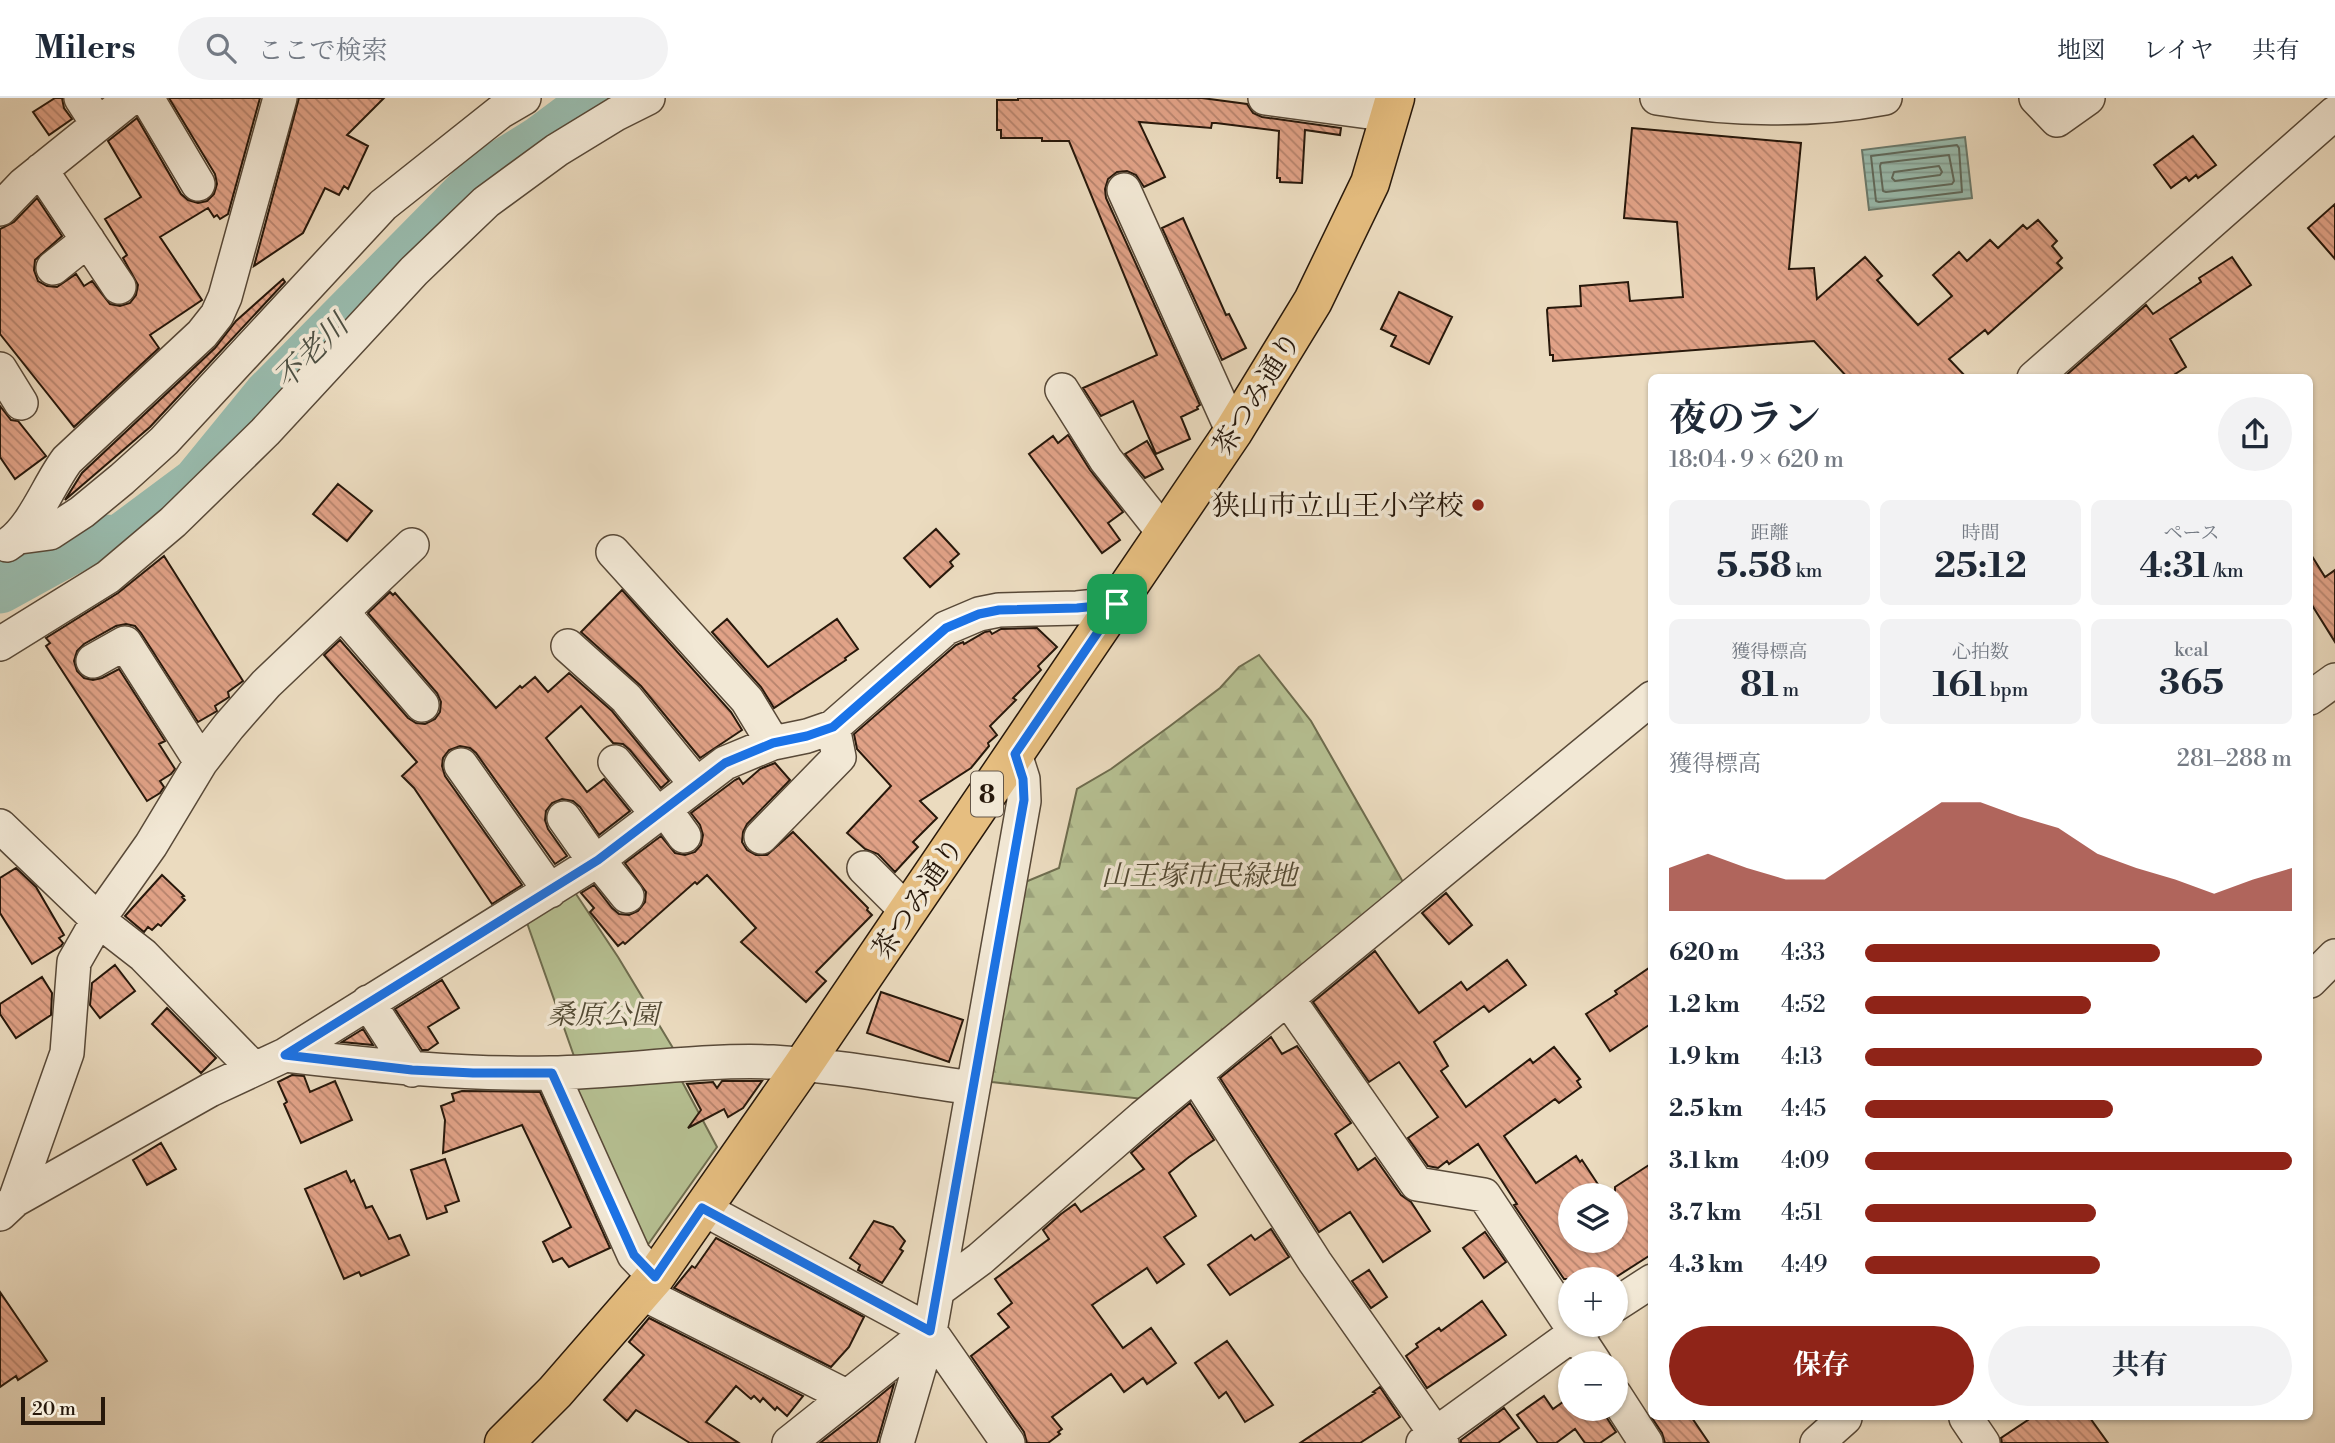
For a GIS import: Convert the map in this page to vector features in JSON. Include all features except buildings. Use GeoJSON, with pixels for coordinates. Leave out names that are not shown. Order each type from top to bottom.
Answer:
{"type":"FeatureCollection","features":[{"type":"Feature","properties":{"kind":"main road","name":"茶つみ通り"},"geometry":{"type":"LineString","coordinates":[[504,1443],[555,1392],[648,1285],[908,912],[1233,432],[1313,301],[1370,183],[1393,107]]}},
{"type":"Feature","properties":{"kind":"street"},"geometry":{"type":"LineString","coordinates":[[0,209],[41,170],[89,111],[131,98]]}},
{"type":"Feature","properties":{"kind":"street"},"geometry":{"type":"LineString","coordinates":[[147,98],[198,184]]}},
{"type":"Feature","properties":{"kind":"street"},"geometry":{"type":"LineString","coordinates":[[10,543],[67,460],[202,334],[217,315],[225,297],[280,98]]}},
{"type":"Feature","properties":{"kind":"street"},"geometry":{"type":"LineString","coordinates":[[10,543],[50,533],[82,512],[122,479],[164,441],[383,205],[500,112],[524,98]]}},
{"type":"Feature","properties":{"kind":"street"},"geometry":{"type":"LineString","coordinates":[[0,644],[108,577],[173,522],[265,432],[414,271],[486,202],[557,150],[648,98]]}},
{"type":"Feature","properties":{"kind":"street"},"geometry":{"type":"LineString","coordinates":[[1265,98],[1393,107]]}},
{"type":"Feature","properties":{"kind":"street"},"geometry":{"type":"LineString","coordinates":[[1657,98],[1713,104],[1811,106],[1885,98]]}},
{"type":"Feature","properties":{"kind":"street"},"geometry":{"type":"LineString","coordinates":[[2036,98],[2057,120],[2088,98]]}},
{"type":"Feature","properties":{"kind":"street"},"geometry":{"type":"LineString","coordinates":[[2049,373],[2335,113]]}},
{"type":"Feature","properties":{"kind":"street"},"geometry":{"type":"LineString","coordinates":[[41,170],[119,287]]}},
{"type":"Feature","properties":{"kind":"street"},"geometry":{"type":"LineString","coordinates":[[1124,190],[1233,432]]}},
{"type":"Feature","properties":{"kind":"street"},"geometry":{"type":"LineString","coordinates":[[53,268],[88,240]]}},
{"type":"Feature","properties":{"kind":"street"},"geometry":{"type":"LineString","coordinates":[[0,369],[21,403]]}},
{"type":"Feature","properties":{"kind":"street"},"geometry":{"type":"LineString","coordinates":[[1062,390],[1106,460],[1164,533]]}},
{"type":"Feature","properties":{"kind":"street"},"geometry":{"type":"LineString","coordinates":[[7,1207],[67,1053],[74,962],[98,920],[150,845],[201,762],[265,684],[412,545]]}},
{"type":"Feature","properties":{"kind":"street"},"geometry":{"type":"LineString","coordinates":[[613,552],[747,700],[773,743]]}},
{"type":"Feature","properties":{"kind":"street"},"geometry":{"type":"LineString","coordinates":[[7,1207],[209,1090],[285,1055],[596,861],[725,763],[773,743],[833,727],[946,628],[979,614],[999,610],[1117,604]]}},
{"type":"Feature","properties":{"kind":"street"},"geometry":{"type":"LineString","coordinates":[[342,612],[422,705]]}},
{"type":"Feature","properties":{"kind":"street"},"geometry":{"type":"LineString","coordinates":[[93,661],[125,643],[201,762]]}},
{"type":"Feature","properties":{"kind":"street"},"geometry":{"type":"LineString","coordinates":[[568,646],[626,698],[696,784]]}},
{"type":"Feature","properties":{"kind":"street"},"geometry":{"type":"LineString","coordinates":[[2313,696],[2335,680]]}},
{"type":"Feature","properties":{"kind":"street"},"geometry":{"type":"LineString","coordinates":[[938,1290],[980,1259],[1143,1118],[1648,701]]}},
{"type":"Feature","properties":{"kind":"street"},"geometry":{"type":"LineString","coordinates":[[761,837],[839,757],[833,727]]}},
{"type":"Feature","properties":{"kind":"street"},"geometry":{"type":"LineString","coordinates":[[897,1443],[930,1331],[1024,800],[1023,779],[1015,754]]}},
{"type":"Feature","properties":{"kind":"street"},"geometry":{"type":"LineString","coordinates":[[615,762],[684,836]]}},
{"type":"Feature","properties":{"kind":"street"},"geometry":{"type":"LineString","coordinates":[[460,765],[550,891]]}},
{"type":"Feature","properties":{"kind":"street"},"geometry":{"type":"LineString","coordinates":[[564,818],[596,861],[627,896]]}},
{"type":"Feature","properties":{"kind":"street"},"geometry":{"type":"LineString","coordinates":[[0,826],[98,920],[144,955],[254,1069]]}},
{"type":"Feature","properties":{"kind":"street"},"geometry":{"type":"LineString","coordinates":[[864,868],[908,912]]}},
{"type":"Feature","properties":{"kind":"street"},"geometry":{"type":"LineString","coordinates":[[2313,978],[2335,956]]}},
{"type":"Feature","properties":{"kind":"street"},"geometry":{"type":"LineString","coordinates":[[1288,999],[1417,1184],[1484,1195],[1558,1302]]}},
{"type":"Feature","properties":{"kind":"street"},"geometry":{"type":"LineString","coordinates":[[368,1002],[412,1070]]}},
{"type":"Feature","properties":{"kind":"street"},"geometry":{"type":"LineString","coordinates":[[285,1055],[412,1070],[473,1073],[552,1073],[770,1062],[973,1087]]}},
{"type":"Feature","properties":{"kind":"street"},"geometry":{"type":"LineString","coordinates":[[552,1073],[648,1285],[846,1396]]}},
{"type":"Feature","properties":{"kind":"street"},"geometry":{"type":"LineString","coordinates":[[1196,1076],[1315,1262],[1434,1440],[1561,1337]]}},
{"type":"Feature","properties":{"kind":"street"},"geometry":{"type":"LineString","coordinates":[[702,1208],[930,1331],[1007,1443]]}},
{"type":"Feature","properties":{"kind":"street"},"geometry":{"type":"LineString","coordinates":[[1628,1297],[1648,1284]]}},
{"type":"Feature","properties":{"kind":"street"},"geometry":{"type":"LineString","coordinates":[[789,1443],[930,1331]]}},
{"type":"Feature","properties":{"kind":"street"},"geometry":{"type":"LineString","coordinates":[[1628,1415],[1646,1443]]}},
{"type":"Feature","properties":{"kind":"street"},"geometry":{"type":"LineString","coordinates":[[1817,1443],[1843,1420]]}},
{"type":"Feature","properties":{"kind":"street"},"geometry":{"type":"LineString","coordinates":[[1967,1420],[1983,1443]]}},
{"type":"Feature","properties":{"kind":"green space","name":"山王塚市民緑地"},"geometry":{"type":"Polygon","coordinates":[[[1259,655],[1311,721],[1403,882],[1143,1099],[992,1082],[984,1072],[1018,885],[1059,868],[1077,789],[1111,769],[1170,726],[1220,688],[1239,667],[1259,655]]]}},
{"type":"Feature","properties":{"kind":"green space","name":"桑原公園"},"geometry":{"type":"Polygon","coordinates":[[[574,891],[676,1053],[575,1059],[526,920],[574,891]]]}},
{"type":"Feature","properties":{"kind":"green space"},"geometry":{"type":"Polygon","coordinates":[[[677,1072],[717,1147],[647,1246],[572,1079],[677,1072]]]}},
{"type":"Feature","properties":{"kind":"water"},"geometry":{"type":"Polygon","coordinates":[[[1965,137],[1972,198],[1869,210],[1862,150],[1965,137]]]}},
{"type":"Feature","properties":{"kind":"waterway","name":"不老川"},"geometry":{"type":"LineString","coordinates":[[0,588],[89,539],[119,541],[197,483],[268,396],[486,175],[541,141],[577,114],[619,98]]}},
{"type":"Feature","properties":{"kind":"place","name":"狭山市立山王小学校"},"geometry":{"type":"Point","coordinates":[1478,505]}},
{"type":"Feature","properties":{"kind":"route"},"geometry":{"type":"LineString","coordinates":[[1117,604],[1015,754],[1023,779],[1024,800],[930,1331],[702,1208],[655,1277],[634,1255],[552,1073],[412,1070],[285,1055],[598,860],[725,763],[773,743],[833,727],[946,628],[979,614],[999,610],[1117,604]]}}]}
